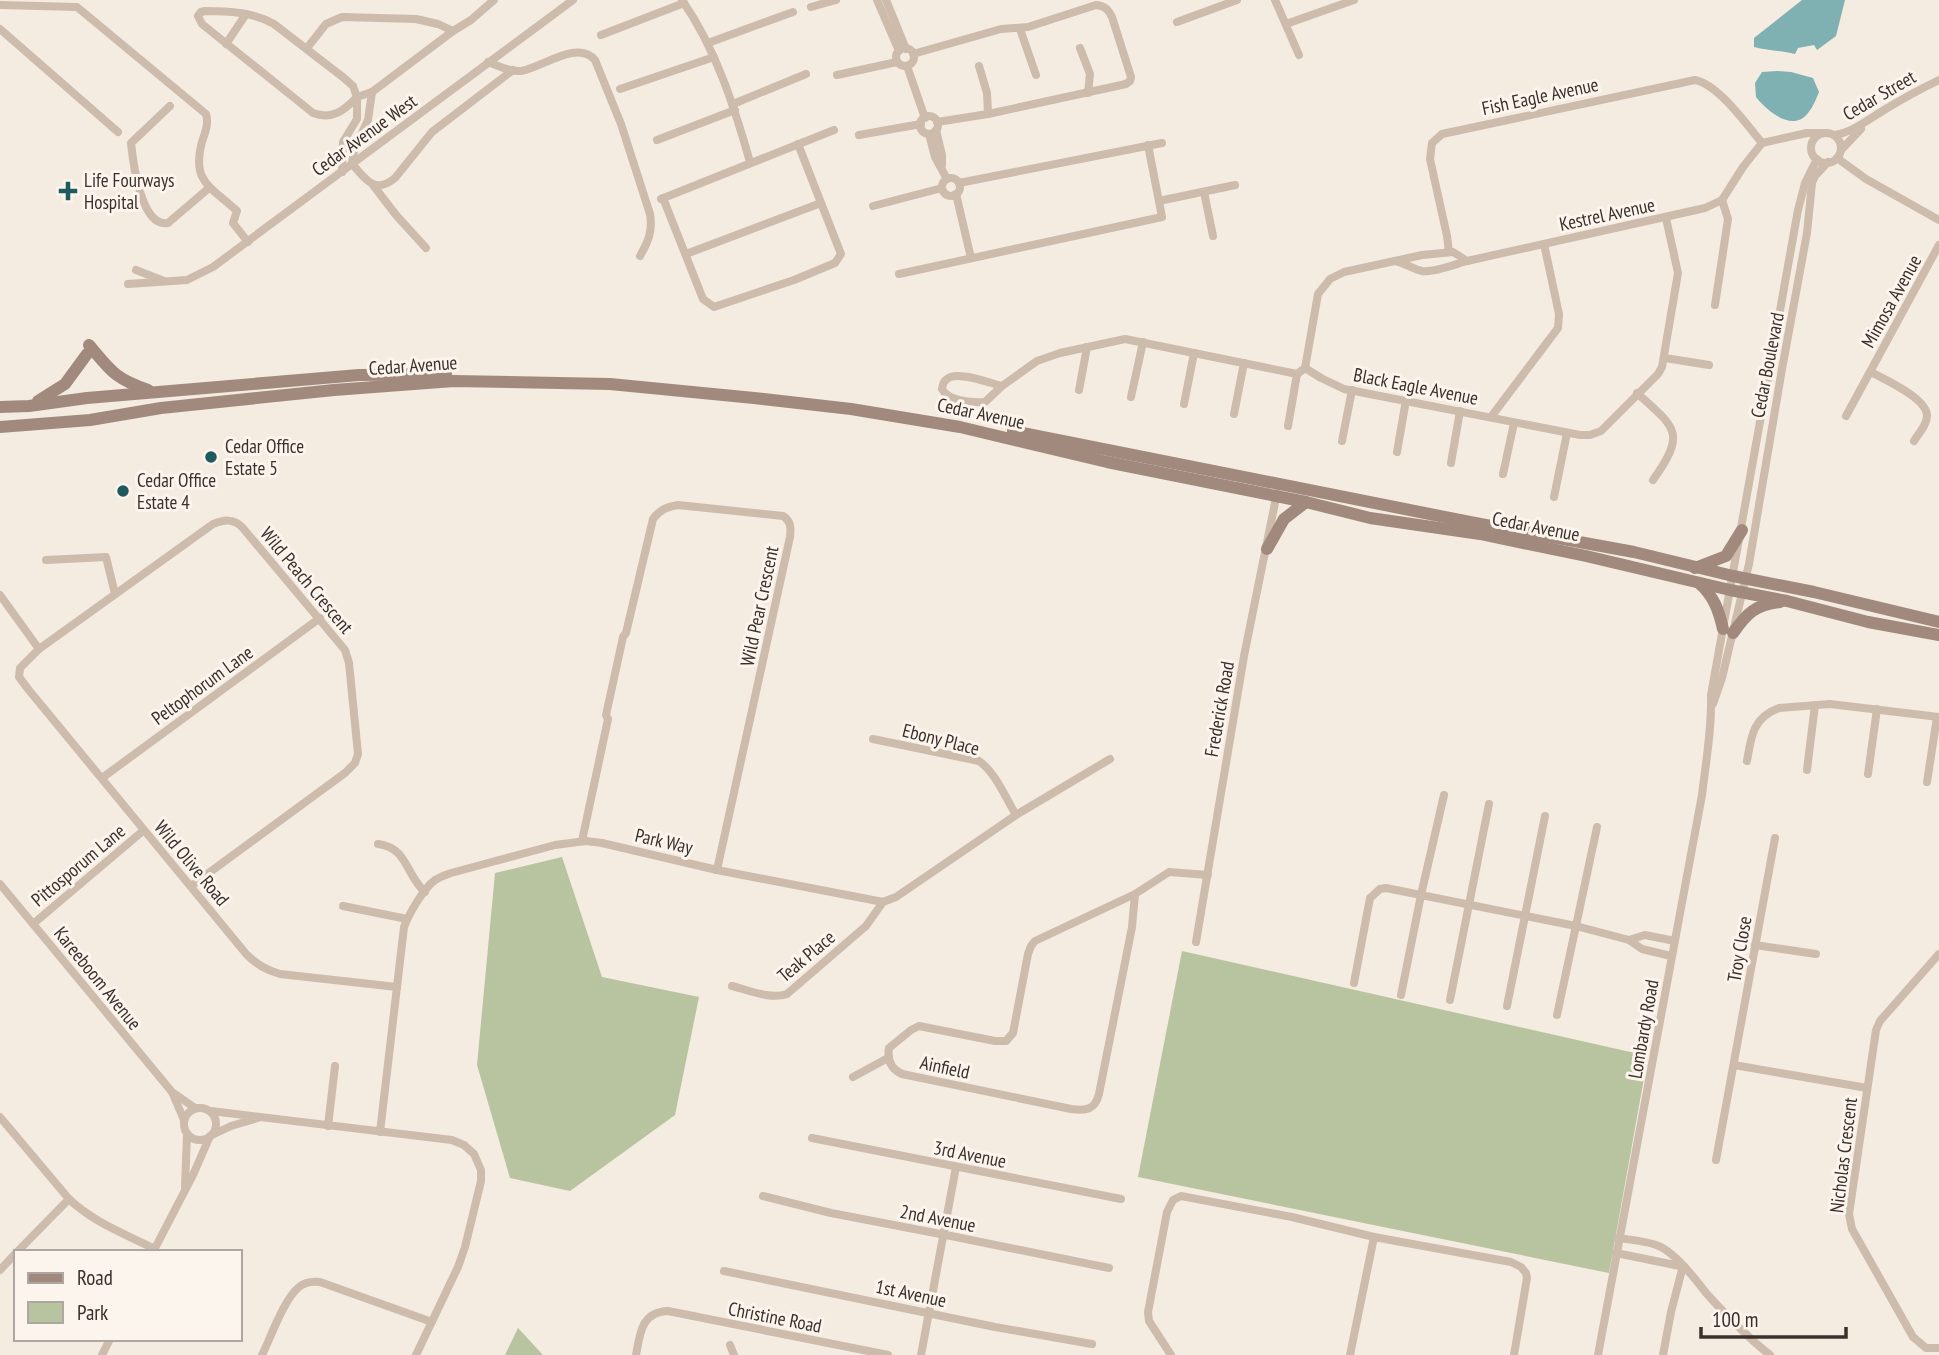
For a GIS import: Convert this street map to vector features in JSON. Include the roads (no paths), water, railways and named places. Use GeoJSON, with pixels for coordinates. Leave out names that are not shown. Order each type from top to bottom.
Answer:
{"type":"FeatureCollection","features":[{"type":"Feature","properties":{"kind":"main road"},"geometry":{"type":"LineString","coordinates":[[29,406],[65,384],[88,349],[117,376],[155,392]]}},
{"type":"Feature","properties":{"kind":"main road","name":"Cedar Avenue"},"geometry":{"type":"LineString","coordinates":[[0,407],[359,375],[472,373],[670,383],[844,401],[1013,431],[1278,490],[1306,502],[1370,518],[1522,542],[1697,581],[1814,592],[1939,622]]}},
{"type":"Feature","properties":{"kind":"main road","name":"Cedar Avenue"},"geometry":{"type":"LineString","coordinates":[[0,427],[90,420],[161,408],[334,390],[454,381],[610,384],[754,398],[852,409],[960,427],[1107,462],[1462,520],[1634,552],[1695,568],[1787,601],[1868,622],[1939,635]]}},
{"type":"Feature","properties":{"kind":"main road"},"geometry":{"type":"LineString","coordinates":[[1267,549],[1284,519],[1306,502]]}},
{"type":"Feature","properties":{"kind":"main road"},"geometry":{"type":"LineString","coordinates":[[1695,568],[1726,556],[1742,530]]}},
{"type":"Feature","properties":{"kind":"main road"},"geometry":{"type":"LineString","coordinates":[[1697,581],[1711,595],[1728,631],[1751,611],[1767,603],[1787,601]]}},
{"type":"Feature","properties":{"kind":"street"},"geometry":{"type":"LineString","coordinates":[[342,172],[344,142],[356,119],[357,97],[353,86],[307,48],[262,18],[224,11],[205,11],[199,14],[198,19],[202,24],[226,44],[313,113],[323,116],[337,114],[357,97],[372,92],[453,30],[471,20],[494,0]]}},
{"type":"Feature","properties":{"kind":"street","name":"Cedar Avenue West"},"geometry":{"type":"LineString","coordinates":[[128,284],[187,280],[201,274],[248,242],[573,0]]}},
{"type":"Feature","properties":{"kind":"street"},"geometry":{"type":"LineString","coordinates":[[811,7],[835,0]]}},
{"type":"Feature","properties":{"kind":"street"},"geometry":{"type":"LineString","coordinates":[[877,0],[906,52],[912,62],[902,66],[897,62],[896,56],[906,52],[1000,29],[1020,29],[1096,5],[1103,6],[1108,10],[1131,77],[1126,84],[988,114],[924,132],[907,66]]}},
{"type":"Feature","properties":{"kind":"street"},"geometry":{"type":"LineString","coordinates":[[886,0],[906,52]]}},
{"type":"Feature","properties":{"kind":"street"},"geometry":{"type":"LineString","coordinates":[[1177,22],[1237,0]]}},
{"type":"Feature","properties":{"kind":"street"},"geometry":{"type":"LineString","coordinates":[[1275,0],[1299,55]]}},
{"type":"Feature","properties":{"kind":"street"},"geometry":{"type":"LineString","coordinates":[[1286,24],[1354,0]]}},
{"type":"Feature","properties":{"kind":"street"},"geometry":{"type":"LineString","coordinates":[[601,35],[683,2],[714,57],[734,107],[750,162]]}},
{"type":"Feature","properties":{"kind":"street"},"geometry":{"type":"LineString","coordinates":[[0,5],[30,3],[77,7],[206,114],[208,120],[200,152],[201,178],[237,211],[233,223],[248,242]]}},
{"type":"Feature","properties":{"kind":"street"},"geometry":{"type":"LineString","coordinates":[[708,43],[793,12]]}},
{"type":"Feature","properties":{"kind":"street"},"geometry":{"type":"LineString","coordinates":[[226,44],[246,14]]}},
{"type":"Feature","properties":{"kind":"street"},"geometry":{"type":"LineString","coordinates":[[307,48],[326,24],[342,17],[416,19],[453,30]]}},
{"type":"Feature","properties":{"kind":"street"},"geometry":{"type":"LineString","coordinates":[[0,29],[118,132]]}},
{"type":"Feature","properties":{"kind":"street"},"geometry":{"type":"LineString","coordinates":[[1020,29],[1036,75]]}},
{"type":"Feature","properties":{"kind":"street"},"geometry":{"type":"LineString","coordinates":[[1080,48],[1090,74],[1088,93]]}},
{"type":"Feature","properties":{"kind":"street"},"geometry":{"type":"LineString","coordinates":[[488,62],[513,70],[523,70],[580,51],[588,53],[595,60],[621,124],[650,214],[650,235],[640,256]]}},
{"type":"Feature","properties":{"kind":"street"},"geometry":{"type":"LineString","coordinates":[[620,89],[714,57]]}},
{"type":"Feature","properties":{"kind":"street"},"geometry":{"type":"LineString","coordinates":[[837,75],[897,62]]}},
{"type":"Feature","properties":{"kind":"street"},"geometry":{"type":"LineString","coordinates":[[979,66],[988,93],[988,114]]}},
{"type":"Feature","properties":{"kind":"street"},"geometry":{"type":"LineString","coordinates":[[373,185],[383,185],[395,178],[432,132],[513,70]]}},
{"type":"Feature","properties":{"kind":"street"},"geometry":{"type":"LineString","coordinates":[[657,140],[806,74]]}},
{"type":"Feature","properties":{"kind":"street","name":"Fish Eagle Avenue"},"geometry":{"type":"LineString","coordinates":[[1449,252],[1430,159],[1432,143],[1442,134],[1695,80],[1705,83],[1719,95],[1762,142]]}},
{"type":"Feature","properties":{"kind":"street","name":"Cedar Street"},"geometry":{"type":"LineString","coordinates":[[1812,144],[1822,133],[1834,135],[1853,129],[1887,108],[1939,82]]}},
{"type":"Feature","properties":{"kind":"street","name":"Cedar Street"},"geometry":{"type":"LineString","coordinates":[[1828,162],[1839,154],[1860,130],[1939,82]]}},
{"type":"Feature","properties":{"kind":"street"},"geometry":{"type":"LineString","coordinates":[[372,92],[368,120],[354,150],[352,164],[426,248]]}},
{"type":"Feature","properties":{"kind":"street"},"geometry":{"type":"LineString","coordinates":[[170,106],[131,143],[141,198],[147,211],[157,222],[168,223],[209,188]]}},
{"type":"Feature","properties":{"kind":"street"},"geometry":{"type":"LineString","coordinates":[[859,135],[931,117],[947,179]]}},
{"type":"Feature","properties":{"kind":"street"},"geometry":{"type":"LineString","coordinates":[[798,144],[841,254],[835,263],[714,307],[703,299],[661,199],[750,162],[834,130]]}},
{"type":"Feature","properties":{"kind":"street"},"geometry":{"type":"LineString","coordinates":[[1715,305],[1728,227],[1722,200],[1762,142],[1807,133],[1822,133]]}},
{"type":"Feature","properties":{"kind":"street","name":"Cedar Street"},"geometry":{"type":"LineString","coordinates":[[1834,135],[1838,139],[1839,154]]}},
{"type":"Feature","properties":{"kind":"street"},"geometry":{"type":"LineString","coordinates":[[1797,136],[1812,144],[1811,150],[1817,159],[1828,162]]}},
{"type":"Feature","properties":{"kind":"street"},"geometry":{"type":"LineString","coordinates":[[942,188],[947,179],[952,178],[959,183],[1162,143]]}},
{"type":"Feature","properties":{"kind":"street"},"geometry":{"type":"LineString","coordinates":[[899,274],[1162,217],[1148,145]]}},
{"type":"Feature","properties":{"kind":"street"},"geometry":{"type":"LineString","coordinates":[[1839,154],[1866,179],[1939,220]]}},
{"type":"Feature","properties":{"kind":"street","name":"Cedar Boulevard"},"geometry":{"type":"LineString","coordinates":[[1737,584],[1742,530],[1761,408],[1802,192],[1817,159]]}},
{"type":"Feature","properties":{"kind":"street","name":"Cedar Boulevard"},"geometry":{"type":"LineString","coordinates":[[1737,584],[1799,283],[1809,223],[1812,183],[1828,162]]}},
{"type":"Feature","properties":{"kind":"street"},"geometry":{"type":"LineString","coordinates":[[959,183],[956,194],[971,258]]}},
{"type":"Feature","properties":{"kind":"street"},"geometry":{"type":"LineString","coordinates":[[1159,201],[1234,186]]}},
{"type":"Feature","properties":{"kind":"street"},"geometry":{"type":"LineString","coordinates":[[942,188],[948,195],[956,194]]}},
{"type":"Feature","properties":{"kind":"street"},"geometry":{"type":"LineString","coordinates":[[873,206],[942,188]]}},
{"type":"Feature","properties":{"kind":"street"},"geometry":{"type":"LineString","coordinates":[[1204,192],[1213,236]]}},
{"type":"Feature","properties":{"kind":"street","name":"Kestrel Avenue"},"geometry":{"type":"LineString","coordinates":[[1395,261],[1425,272],[1666,218],[1706,208],[1722,200]]}},
{"type":"Feature","properties":{"kind":"street"},"geometry":{"type":"LineString","coordinates":[[686,254],[821,203]]}},
{"type":"Feature","properties":{"kind":"street","name":"Black Eagle Avenue"},"geometry":{"type":"LineString","coordinates":[[1305,368],[1326,381],[1352,390],[1584,436],[1596,433],[1658,374],[1665,358],[1678,277],[1666,218]]}},
{"type":"Feature","properties":{"kind":"street"},"geometry":{"type":"LineString","coordinates":[[1491,417],[1558,328],[1559,314],[1544,244]]}},
{"type":"Feature","properties":{"kind":"street","name":"Mimosa Avenue"},"geometry":{"type":"LineString","coordinates":[[1846,416],[1939,245]]}},
{"type":"Feature","properties":{"kind":"street"},"geometry":{"type":"LineString","coordinates":[[1449,252],[1467,261]]}},
{"type":"Feature","properties":{"kind":"street","name":"Kestrel Avenue"},"geometry":{"type":"LineString","coordinates":[[1305,368],[1317,299],[1324,285],[1340,273],[1449,252]]}},
{"type":"Feature","properties":{"kind":"street"},"geometry":{"type":"LineString","coordinates":[[136,270],[166,282]]}},
{"type":"Feature","properties":{"kind":"street"},"geometry":{"type":"LineString","coordinates":[[1785,281],[1799,283]]}},
{"type":"Feature","properties":{"kind":"street"},"geometry":{"type":"LineString","coordinates":[[1002,386],[968,377],[952,376],[946,379],[942,389],[950,397],[983,403],[1037,361],[1125,339],[1297,374]]}},
{"type":"Feature","properties":{"kind":"street"},"geometry":{"type":"LineString","coordinates":[[1130,397],[1143,342]]}},
{"type":"Feature","properties":{"kind":"street"},"geometry":{"type":"LineString","coordinates":[[1079,390],[1087,347]]}},
{"type":"Feature","properties":{"kind":"street"},"geometry":{"type":"LineString","coordinates":[[1184,404],[1194,353]]}},
{"type":"Feature","properties":{"kind":"street"},"geometry":{"type":"LineString","coordinates":[[1665,358],[1709,365]]}},
{"type":"Feature","properties":{"kind":"street"},"geometry":{"type":"LineString","coordinates":[[1234,414],[1244,363]]}},
{"type":"Feature","properties":{"kind":"street"},"geometry":{"type":"LineString","coordinates":[[1288,426],[1297,374],[1305,368]]}},
{"type":"Feature","properties":{"kind":"street","name":"Mimosa Avenue"},"geometry":{"type":"LineString","coordinates":[[1871,372],[1907,392],[1925,408],[1927,420],[1914,441]]}},
{"type":"Feature","properties":{"kind":"street"},"geometry":{"type":"LineString","coordinates":[[1342,441],[1352,390]]}},
{"type":"Feature","properties":{"kind":"street"},"geometry":{"type":"LineString","coordinates":[[1637,394],[1666,420],[1673,432],[1674,443],[1671,451],[1653,480]]}},
{"type":"Feature","properties":{"kind":"street"},"geometry":{"type":"LineString","coordinates":[[1397,452],[1406,400]]}},
{"type":"Feature","properties":{"kind":"street"},"geometry":{"type":"LineString","coordinates":[[1451,463],[1461,411]]}},
{"type":"Feature","properties":{"kind":"street"},"geometry":{"type":"LineString","coordinates":[[1503,474],[1514,423]]}},
{"type":"Feature","properties":{"kind":"street"},"geometry":{"type":"LineString","coordinates":[[1554,497],[1567,433]]}},
{"type":"Feature","properties":{"kind":"street","name":"Frederick Road"},"geometry":{"type":"LineString","coordinates":[[1196,942],[1244,656],[1278,490]]}},
{"type":"Feature","properties":{"kind":"street","name":"Wild Pear Crescent"},"geometry":{"type":"LineString","coordinates":[[582,841],[650,527],[657,514],[678,505],[783,516],[789,521],[790,537],[717,870]]}},
{"type":"Feature","properties":{"kind":"street","name":"Wild Peach Crescent"},"geometry":{"type":"LineString","coordinates":[[20,668],[39,649],[213,524],[230,520],[238,523],[343,646],[347,655],[358,747],[357,759],[345,773],[191,886]]}},
{"type":"Feature","properties":{"kind":"street"},"geometry":{"type":"LineString","coordinates":[[46,560],[106,557],[116,594]]}},
{"type":"Feature","properties":{"kind":"street","name":"Lombardy Road"},"geometry":{"type":"LineString","coordinates":[[1598,1355],[1702,795],[1712,707],[1722,678],[1737,584]]}},
{"type":"Feature","properties":{"kind":"street"},"geometry":{"type":"LineString","coordinates":[[1,597],[39,649]]}},
{"type":"Feature","properties":{"kind":"street","name":"Peltophorum Lane"},"geometry":{"type":"LineString","coordinates":[[102,778],[320,618]]}},
{"type":"Feature","properties":{"kind":"street","name":"Wild Olive Road"},"geometry":{"type":"LineString","coordinates":[[20,668],[19,677],[22,682],[247,955],[264,968],[280,974],[397,987]]}},
{"type":"Feature","properties":{"kind":"street"},"geometry":{"type":"LineString","coordinates":[[1747,761],[1756,725],[1772,710],[1830,704],[1877,709],[1938,717],[1927,782]]}},
{"type":"Feature","properties":{"kind":"street"},"geometry":{"type":"LineString","coordinates":[[1807,770],[1815,705]]}},
{"type":"Feature","properties":{"kind":"street"},"geometry":{"type":"LineString","coordinates":[[1868,774],[1877,709]]}},
{"type":"Feature","properties":{"kind":"street","name":"Ebony Place"},"geometry":{"type":"LineString","coordinates":[[873,739],[979,761],[991,774],[1016,815]]}},
{"type":"Feature","properties":{"kind":"street"},"geometry":{"type":"LineString","coordinates":[[883,902],[895,897],[1016,815],[1110,759]]}},
{"type":"Feature","properties":{"kind":"street"},"geometry":{"type":"LineString","coordinates":[[1401,995],[1444,795]]}},
{"type":"Feature","properties":{"kind":"street"},"geometry":{"type":"LineString","coordinates":[[1450,1000],[1489,804]]}},
{"type":"Feature","properties":{"kind":"street"},"geometry":{"type":"LineString","coordinates":[[1507,1006],[1545,816]]}},
{"type":"Feature","properties":{"kind":"street"},"geometry":{"type":"LineString","coordinates":[[1557,1015],[1597,827]]}},
{"type":"Feature","properties":{"kind":"street","name":"Pittosporum Lane"},"geometry":{"type":"LineString","coordinates":[[33,924],[144,830]]}},
{"type":"Feature","properties":{"kind":"street","name":"Troy Close"},"geometry":{"type":"LineString","coordinates":[[1716,1160],[1776,838]]}},
{"type":"Feature","properties":{"kind":"street","name":"Park Way"},"geometry":{"type":"LineString","coordinates":[[380,1132],[402,935],[407,919],[436,879],[555,845],[582,841],[603,843],[717,870],[883,902]]}},
{"type":"Feature","properties":{"kind":"street"},"geometry":{"type":"LineString","coordinates":[[378,844],[393,848],[400,855],[413,880],[425,892]]}},
{"type":"Feature","properties":{"kind":"street","name":"Ainfield"},"geometry":{"type":"LineString","coordinates":[[1135,894],[1132,927],[1100,1094],[1091,1108],[1071,1109],[902,1074],[892,1067],[888,1058],[889,1048],[919,1026],[1006,1041],[1013,1032],[1032,944],[1135,894],[1171,872],[1208,874]]}},
{"type":"Feature","properties":{"kind":"street","name":"Kareeboom Avenue"},"geometry":{"type":"LineString","coordinates":[[0,884],[172,1092],[195,1108]]}},
{"type":"Feature","properties":{"kind":"street"},"geometry":{"type":"LineString","coordinates":[[1354,983],[1370,898],[1380,889],[1386,888],[1576,926],[1629,940],[1642,949],[1671,956]]}},
{"type":"Feature","properties":{"kind":"street","name":"Teak Place"},"geometry":{"type":"LineString","coordinates":[[732,986],[772,995],[787,994],[866,926],[883,902]]}},
{"type":"Feature","properties":{"kind":"street"},"geometry":{"type":"LineString","coordinates":[[343,906],[407,919]]}},
{"type":"Feature","properties":{"kind":"street"},"geometry":{"type":"LineString","coordinates":[[1629,940],[1645,935],[1675,941]]}},
{"type":"Feature","properties":{"kind":"street"},"geometry":{"type":"LineString","coordinates":[[1755,945],[1816,954]]}},
{"type":"Feature","properties":{"kind":"street","name":"Nicholas Crescent"},"geometry":{"type":"LineString","coordinates":[[1939,954],[1878,1025],[1850,1204],[1850,1224],[1913,1337],[1926,1348],[1939,1348]]}},
{"type":"Feature","properties":{"kind":"street"},"geometry":{"type":"LineString","coordinates":[[853,1077],[888,1058]]}},
{"type":"Feature","properties":{"kind":"street"},"geometry":{"type":"LineString","coordinates":[[1734,1065],[1867,1088]]}},
{"type":"Feature","properties":{"kind":"street"},"geometry":{"type":"LineString","coordinates":[[328,1125],[335,1066]]}},
{"type":"Feature","properties":{"kind":"street","name":"Kareeboom Avenue"},"geometry":{"type":"LineString","coordinates":[[172,1092],[184,1120]]}},
{"type":"Feature","properties":{"kind":"street"},"geometry":{"type":"LineString","coordinates":[[186,1187],[184,1180],[188,1154],[187,1134],[183,1125],[187,1113],[195,1108],[258,1118],[452,1140],[464,1145],[474,1154],[481,1170],[481,1181],[458,1267],[416,1355]]}},
{"type":"Feature","properties":{"kind":"street"},"geometry":{"type":"LineString","coordinates":[[0,1117],[69,1199],[92,1218],[154,1250],[215,1131],[216,1121],[211,1111]]}},
{"type":"Feature","properties":{"kind":"street"},"geometry":{"type":"LineString","coordinates":[[187,1134],[195,1140],[201,1140],[236,1124],[258,1118]]}},
{"type":"Feature","properties":{"kind":"street","name":"3rd Avenue"},"geometry":{"type":"LineString","coordinates":[[812,1138],[1121,1199]]}},
{"type":"Feature","properties":{"kind":"street"},"geometry":{"type":"LineString","coordinates":[[921,1355],[956,1167]]}},
{"type":"Feature","properties":{"kind":"street","name":"2nd Avenue"},"geometry":{"type":"LineString","coordinates":[[763,1196],[831,1213],[1109,1268]]}},
{"type":"Feature","properties":{"kind":"street"},"geometry":{"type":"LineString","coordinates":[[1171,1355],[1149,1321],[1148,1312],[1169,1205],[1177,1197],[1188,1196],[1374,1237],[1511,1262],[1526,1273],[1527,1283],[1516,1355]]}},
{"type":"Feature","properties":{"kind":"street"},"geometry":{"type":"LineString","coordinates":[[20,1250],[69,1199]]}},
{"type":"Feature","properties":{"kind":"street"},"geometry":{"type":"LineString","coordinates":[[1350,1355],[1374,1237]]}},
{"type":"Feature","properties":{"kind":"street"},"geometry":{"type":"LineString","coordinates":[[1618,1238],[1664,1249],[1737,1326],[1770,1355]]}},
{"type":"Feature","properties":{"kind":"street"},"geometry":{"type":"LineString","coordinates":[[1616,1252],[1683,1266]]}},
{"type":"Feature","properties":{"kind":"street"},"geometry":{"type":"LineString","coordinates":[[0,1270],[14,1256]]}},
{"type":"Feature","properties":{"kind":"street"},"geometry":{"type":"LineString","coordinates":[[1663,1355],[1683,1266]]}},
{"type":"Feature","properties":{"kind":"street","name":"1st Avenue"},"geometry":{"type":"LineString","coordinates":[[724,1271],[1093,1344]]}},
{"type":"Feature","properties":{"kind":"street"},"geometry":{"type":"LineString","coordinates":[[262,1355],[293,1293],[302,1284],[309,1282],[330,1285],[432,1322]]}},
{"type":"Feature","properties":{"kind":"street","name":"Christine Road"},"geometry":{"type":"LineString","coordinates":[[636,1355],[644,1324],[655,1313],[668,1311],[888,1355]]}},
{"type":"Feature","properties":{"kind":"street"},"geometry":{"type":"LineString","coordinates":[[730,1345],[734,1355]]}},
{"type":"Feature","properties":{"kind":"water"},"geometry":{"type":"Polygon","coordinates":[[[1802,0],[1845,0],[1836,36],[1817,50],[1814,45],[1798,48],[1795,54],[1754,47],[1754,38],[1802,0]]]}},
{"type":"Feature","properties":{"kind":"water"},"geometry":{"type":"Polygon","coordinates":[[[1777,71],[1813,78],[1819,92],[1802,119],[1795,121],[1780,118],[1756,97],[1755,83],[1762,72],[1777,71]]]}},
{"type":"Feature","properties":{"kind":"place","name":"Life Fourways Hospital"},"geometry":{"type":"Point","coordinates":[68,191]}},
{"type":"Feature","properties":{"kind":"place","name":"Cedar Office Estate 5"},"geometry":{"type":"Point","coordinates":[211,457]}},
{"type":"Feature","properties":{"kind":"place","name":"Cedar Office Estate 4"},"geometry":{"type":"Point","coordinates":[123,491]}}]}
